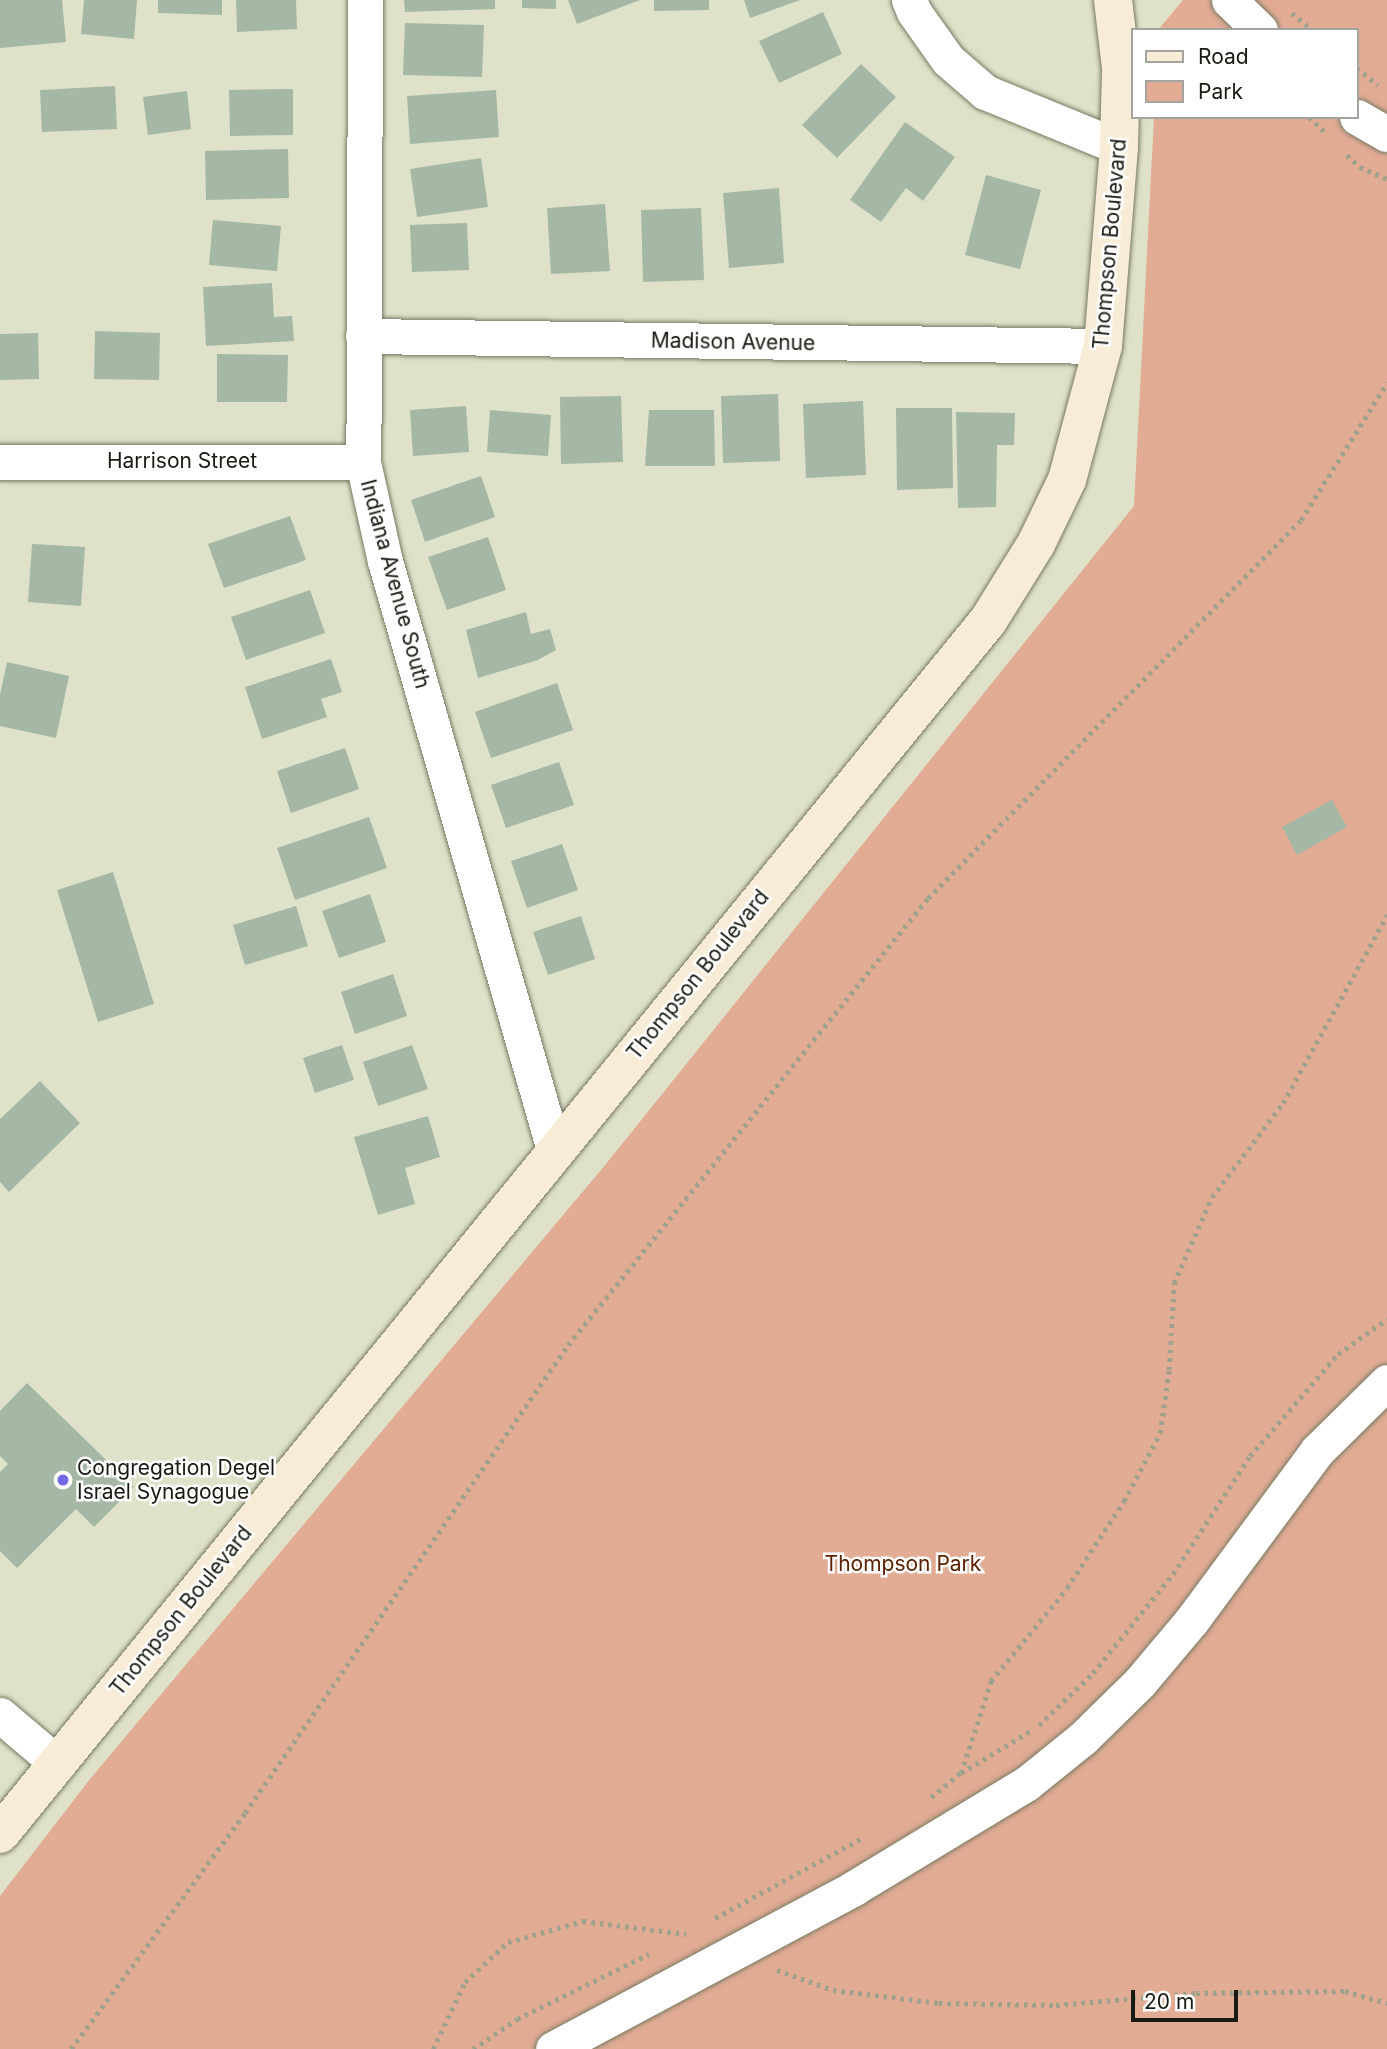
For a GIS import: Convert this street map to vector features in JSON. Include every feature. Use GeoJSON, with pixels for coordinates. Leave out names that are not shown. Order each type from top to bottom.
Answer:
{"type":"FeatureCollection","features":[{"type":"Feature","properties":{"kind":"street","name":"Indiana Avenue South"},"geometry":{"type":"LineString","coordinates":[[365,0],[363,462],[385,561],[554,1150]]}},
{"type":"Feature","properties":{"kind":"street"},"geometry":{"type":"LineString","coordinates":[[909,0],[914,12],[948,60],[985,92],[1119,147]]}},
{"type":"Feature","properties":{"kind":"street","name":"Thompson Boulevard"},"geometry":{"type":"LineString","coordinates":[[0,1834],[554,1150],[988,621],[1036,544],[1067,480],[1103,346],[1119,147],[1121,68],[1113,0]]}},
{"type":"Feature","properties":{"kind":"street"},"geometry":{"type":"LineString","coordinates":[[1229,0],[1258,28]]}},
{"type":"Feature","properties":{"kind":"street"},"geometry":{"type":"LineString","coordinates":[[1359,118],[1387,134]]}},
{"type":"Feature","properties":{"kind":"street","name":"Madison Avenue"},"geometry":{"type":"LineString","coordinates":[[363,336],[1103,346]]}},
{"type":"Feature","properties":{"kind":"street","name":"Harrison Street"},"geometry":{"type":"LineString","coordinates":[[0,462],[363,462]]}},
{"type":"Feature","properties":{"kind":"street"},"geometry":{"type":"LineString","coordinates":[[553,2049],[589,2038],[730,1953],[854,1888],[1026,1784],[1083,1738],[1140,1682],[1192,1620],[1317,1451],[1387,1382]]}},
{"type":"Feature","properties":{"kind":"street"},"geometry":{"type":"LineString","coordinates":[[0,1715],[58,1764]]}},
{"type":"Feature","properties":{"kind":"path"},"geometry":{"type":"LineString","coordinates":[[1359,70],[1387,93]]}},
{"type":"Feature","properties":{"kind":"path"},"geometry":{"type":"LineString","coordinates":[[71,2049],[245,1813],[568,1345],[928,898],[1301,520],[1387,383]]}},
{"type":"Feature","properties":{"kind":"path"},"geometry":{"type":"LineString","coordinates":[[961,1773],[991,1682],[1067,1588],[1125,1501],[1160,1433],[1169,1370],[1174,1283],[1212,1196],[1283,1103],[1387,915]]}},
{"type":"Feature","properties":{"kind":"path"},"geometry":{"type":"LineString","coordinates":[[926,1801],[961,1773],[1034,1729],[1093,1673],[1173,1574],[1250,1456],[1338,1354],[1387,1319]]}},
{"type":"Feature","properties":{"kind":"path"},"geometry":{"type":"LineString","coordinates":[[710,1921],[868,1835]]}},
{"type":"Feature","properties":{"kind":"path"},"geometry":{"type":"LineString","coordinates":[[433,2049],[440,2029],[465,1982],[508,1942],[583,1921],[686,1934]]}},
{"type":"Feature","properties":{"kind":"path"},"geometry":{"type":"LineString","coordinates":[[674,1941],[698,1928]]}},
{"type":"Feature","properties":{"kind":"path"},"geometry":{"type":"LineString","coordinates":[[473,2049],[517,2019],[662,1948]]}},
{"type":"Feature","properties":{"kind":"path"},"geometry":{"type":"LineString","coordinates":[[730,1953],[833,1990],[939,2003],[1056,2005],[1196,1993],[1345,1991],[1387,2003]]}},
{"type":"Feature","properties":{"kind":"green space","name":"Thompson Park"},"geometry":{"type":"Polygon","coordinates":[[[1183,0],[1387,0],[1387,2049],[0,2049],[0,1896],[90,1779],[606,1164],[1134,506],[1154,119],[1359,119],[1359,28],[1160,28],[1183,0]]]}},
{"type":"Feature","properties":{"kind":"building"},"geometry":{"type":"Polygon","coordinates":[[[0,0],[62,0],[66,42],[0,48],[0,0]]]}},
{"type":"Feature","properties":{"kind":"building"},"geometry":{"type":"Polygon","coordinates":[[[84,0],[137,0],[134,39],[81,34],[84,0]]]}},
{"type":"Feature","properties":{"kind":"building"},"geometry":{"type":"Polygon","coordinates":[[[158,0],[222,0],[222,15],[158,13],[158,0]]]}},
{"type":"Feature","properties":{"kind":"building"},"geometry":{"type":"Polygon","coordinates":[[[236,0],[296,0],[297,29],[237,32],[236,0]]]}},
{"type":"Feature","properties":{"kind":"building"},"geometry":{"type":"Polygon","coordinates":[[[404,0],[495,0],[495,9],[405,12],[404,0]]]}},
{"type":"Feature","properties":{"kind":"building"},"geometry":{"type":"Polygon","coordinates":[[[522,0],[556,0],[556,9],[522,8],[522,0]]]}},
{"type":"Feature","properties":{"kind":"building"},"geometry":{"type":"Polygon","coordinates":[[[568,0],[640,0],[577,24],[568,0]]]}},
{"type":"Feature","properties":{"kind":"building"},"geometry":{"type":"Polygon","coordinates":[[[654,0],[709,0],[709,10],[654,11],[654,0]]]}},
{"type":"Feature","properties":{"kind":"building"},"geometry":{"type":"Polygon","coordinates":[[[744,0],[800,0],[750,18],[744,0]]]}},
{"type":"Feature","properties":{"kind":"building"},"geometry":{"type":"Polygon","coordinates":[[[823,12],[842,54],[779,83],[759,41],[823,12]]]}},
{"type":"Feature","properties":{"kind":"building"},"geometry":{"type":"Polygon","coordinates":[[[405,23],[484,25],[482,77],[403,75],[405,23]]]}},
{"type":"Feature","properties":{"kind":"building"},"geometry":{"type":"Polygon","coordinates":[[[861,64],[896,97],[837,158],[802,125],[861,64]]]}},
{"type":"Feature","properties":{"kind":"building"},"geometry":{"type":"Polygon","coordinates":[[[115,86],[117,129],[42,132],[40,90],[115,86]]]}},
{"type":"Feature","properties":{"kind":"building"},"geometry":{"type":"Polygon","coordinates":[[[293,89],[293,135],[230,136],[229,90],[293,89]]]}},
{"type":"Feature","properties":{"kind":"building"},"geometry":{"type":"Polygon","coordinates":[[[496,90],[499,137],[410,144],[407,96],[496,90]]]}},
{"type":"Feature","properties":{"kind":"building"},"geometry":{"type":"Polygon","coordinates":[[[187,91],[191,129],[148,135],[143,97],[187,91]]]}},
{"type":"Feature","properties":{"kind":"building"},"geometry":{"type":"Polygon","coordinates":[[[905,122],[955,157],[923,201],[906,188],[881,222],[850,200],[905,122]]]}},
{"type":"Feature","properties":{"kind":"building"},"geometry":{"type":"Polygon","coordinates":[[[288,149],[289,198],[206,200],[205,151],[288,149]]]}},
{"type":"Feature","properties":{"kind":"building"},"geometry":{"type":"Polygon","coordinates":[[[481,158],[488,207],[417,217],[410,169],[481,158]]]}},
{"type":"Feature","properties":{"kind":"building"},"geometry":{"type":"Polygon","coordinates":[[[986,175],[1041,190],[1020,269],[965,255],[986,175]]]}},
{"type":"Feature","properties":{"kind":"building"},"geometry":{"type":"Polygon","coordinates":[[[779,188],[784,263],[729,268],[723,193],[779,188]]]}},
{"type":"Feature","properties":{"kind":"building"},"geometry":{"type":"Polygon","coordinates":[[[605,204],[610,271],[551,274],[547,208],[605,204]]]}},
{"type":"Feature","properties":{"kind":"building"},"geometry":{"type":"Polygon","coordinates":[[[701,208],[704,280],[643,282],[641,210],[701,208]]]}},
{"type":"Feature","properties":{"kind":"building"},"geometry":{"type":"Polygon","coordinates":[[[213,220],[281,226],[277,271],[209,265],[213,220]]]}},
{"type":"Feature","properties":{"kind":"building"},"geometry":{"type":"Polygon","coordinates":[[[467,223],[469,270],[412,272],[410,225],[467,223]]]}},
{"type":"Feature","properties":{"kind":"building"},"geometry":{"type":"Polygon","coordinates":[[[272,283],[274,317],[292,316],[294,341],[206,346],[203,287],[272,283]]]}},
{"type":"Feature","properties":{"kind":"building"},"geometry":{"type":"Polygon","coordinates":[[[95,331],[160,333],[159,380],[94,379],[95,331]]]}},
{"type":"Feature","properties":{"kind":"building"},"geometry":{"type":"Polygon","coordinates":[[[38,333],[39,379],[0,380],[0,334],[38,333]]]}},
{"type":"Feature","properties":{"kind":"building"},"geometry":{"type":"Polygon","coordinates":[[[217,354],[288,355],[287,402],[217,402],[217,354]]]}},
{"type":"Feature","properties":{"kind":"building"},"geometry":{"type":"Polygon","coordinates":[[[778,394],[780,461],[723,463],[721,396],[778,394]]]}},
{"type":"Feature","properties":{"kind":"building"},"geometry":{"type":"Polygon","coordinates":[[[621,396],[623,462],[561,464],[560,397],[621,396]]]}},
{"type":"Feature","properties":{"kind":"building"},"geometry":{"type":"Polygon","coordinates":[[[863,401],[866,475],[806,478],[803,404],[863,401]]]}},
{"type":"Feature","properties":{"kind":"building"},"geometry":{"type":"Polygon","coordinates":[[[466,406],[469,452],[413,456],[410,410],[466,406]]]}},
{"type":"Feature","properties":{"kind":"building"},"geometry":{"type":"Polygon","coordinates":[[[896,408],[952,408],[953,488],[897,490],[896,408]]]}},
{"type":"Feature","properties":{"kind":"building"},"geometry":{"type":"Polygon","coordinates":[[[490,410],[551,415],[548,456],[487,452],[490,410]]]}},
{"type":"Feature","properties":{"kind":"building"},"geometry":{"type":"Polygon","coordinates":[[[649,410],[714,410],[715,466],[645,466],[649,410]]]}},
{"type":"Feature","properties":{"kind":"building"},"geometry":{"type":"Polygon","coordinates":[[[956,412],[1015,413],[1014,445],[997,445],[996,507],[958,508],[956,412]]]}},
{"type":"Feature","properties":{"kind":"building"},"geometry":{"type":"Polygon","coordinates":[[[481,476],[495,517],[425,542],[411,500],[481,476]]]}},
{"type":"Feature","properties":{"kind":"building"},"geometry":{"type":"Polygon","coordinates":[[[290,516],[306,560],[224,588],[208,544],[290,516]]]}},
{"type":"Feature","properties":{"kind":"building"},"geometry":{"type":"Polygon","coordinates":[[[488,537],[506,590],[447,610],[428,557],[488,537]]]}},
{"type":"Feature","properties":{"kind":"building"},"geometry":{"type":"Polygon","coordinates":[[[32,544],[85,547],[81,606],[28,602],[32,544]]]}},
{"type":"Feature","properties":{"kind":"building"},"geometry":{"type":"Polygon","coordinates":[[[310,590],[325,633],[246,660],[231,617],[310,590]]]}},
{"type":"Feature","properties":{"kind":"building"},"geometry":{"type":"Polygon","coordinates":[[[526,612],[531,634],[550,629],[556,650],[538,660],[478,678],[466,630],[526,612]]]}},
{"type":"Feature","properties":{"kind":"building"},"geometry":{"type":"Polygon","coordinates":[[[331,659],[342,692],[321,699],[327,717],[262,739],[245,687],[331,659]]]}},
{"type":"Feature","properties":{"kind":"building"},"geometry":{"type":"Polygon","coordinates":[[[7,662],[69,676],[56,738],[0,726],[0,695],[7,662]]]}},
{"type":"Feature","properties":{"kind":"building"},"geometry":{"type":"Polygon","coordinates":[[[557,683],[573,730],[491,758],[475,712],[557,683]]]}},
{"type":"Feature","properties":{"kind":"building"},"geometry":{"type":"Polygon","coordinates":[[[345,748],[359,789],[291,813],[277,771],[345,748]]]}},
{"type":"Feature","properties":{"kind":"building"},"geometry":{"type":"Polygon","coordinates":[[[559,762],[574,805],[506,828],[491,785],[559,762]]]}},
{"type":"Feature","properties":{"kind":"building"},"geometry":{"type":"Polygon","coordinates":[[[1332,800],[1347,827],[1297,855],[1282,827],[1332,800]]]}},
{"type":"Feature","properties":{"kind":"building"},"geometry":{"type":"Polygon","coordinates":[[[369,817],[387,868],[295,900],[277,848],[369,817]]]}},
{"type":"Feature","properties":{"kind":"building"},"geometry":{"type":"Polygon","coordinates":[[[562,844],[578,890],[527,908],[511,861],[562,844]]]}},
{"type":"Feature","properties":{"kind":"building"},"geometry":{"type":"Polygon","coordinates":[[[113,872],[154,1004],[98,1022],[57,890],[113,872]]]}},
{"type":"Feature","properties":{"kind":"building"},"geometry":{"type":"Polygon","coordinates":[[[370,894],[386,942],[339,958],[322,911],[370,894]]]}},
{"type":"Feature","properties":{"kind":"building"},"geometry":{"type":"Polygon","coordinates":[[[296,906],[308,946],[245,965],[233,925],[296,906]]]}},
{"type":"Feature","properties":{"kind":"building"},"geometry":{"type":"Polygon","coordinates":[[[581,916],[595,959],[548,975],[533,932],[581,916]]]}},
{"type":"Feature","properties":{"kind":"building"},"geometry":{"type":"Polygon","coordinates":[[[393,974],[407,1016],[355,1034],[341,992],[393,974]]]}},
{"type":"Feature","properties":{"kind":"building"},"geometry":{"type":"Polygon","coordinates":[[[342,1045],[354,1080],[315,1093],[303,1058],[342,1045]]]}},
{"type":"Feature","properties":{"kind":"building"},"geometry":{"type":"Polygon","coordinates":[[[412,1045],[428,1089],[378,1106],[363,1062],[412,1045]]]}},
{"type":"Feature","properties":{"kind":"building"},"geometry":{"type":"Polygon","coordinates":[[[40,1081],[80,1123],[9,1192],[0,1182],[0,1119],[40,1081]]]}},
{"type":"Feature","properties":{"kind":"building"},"geometry":{"type":"Polygon","coordinates":[[[428,1116],[440,1157],[405,1168],[415,1204],[378,1215],[354,1137],[428,1116]]]}},
{"type":"Feature","properties":{"kind":"building","name":"Congregation Degel Israel Synagogue"},"geometry":{"type":"Polygon","coordinates":[[[27,1383],[134,1487],[94,1527],[76,1509],[17,1568],[0,1551],[0,1472],[8,1464],[0,1456],[0,1411],[27,1383]]]}},
{"type":"Feature","properties":{"kind":"place","name":"Congregation Degel Israel Synagogue"},"geometry":{"type":"Point","coordinates":[63,1480]}}]}
